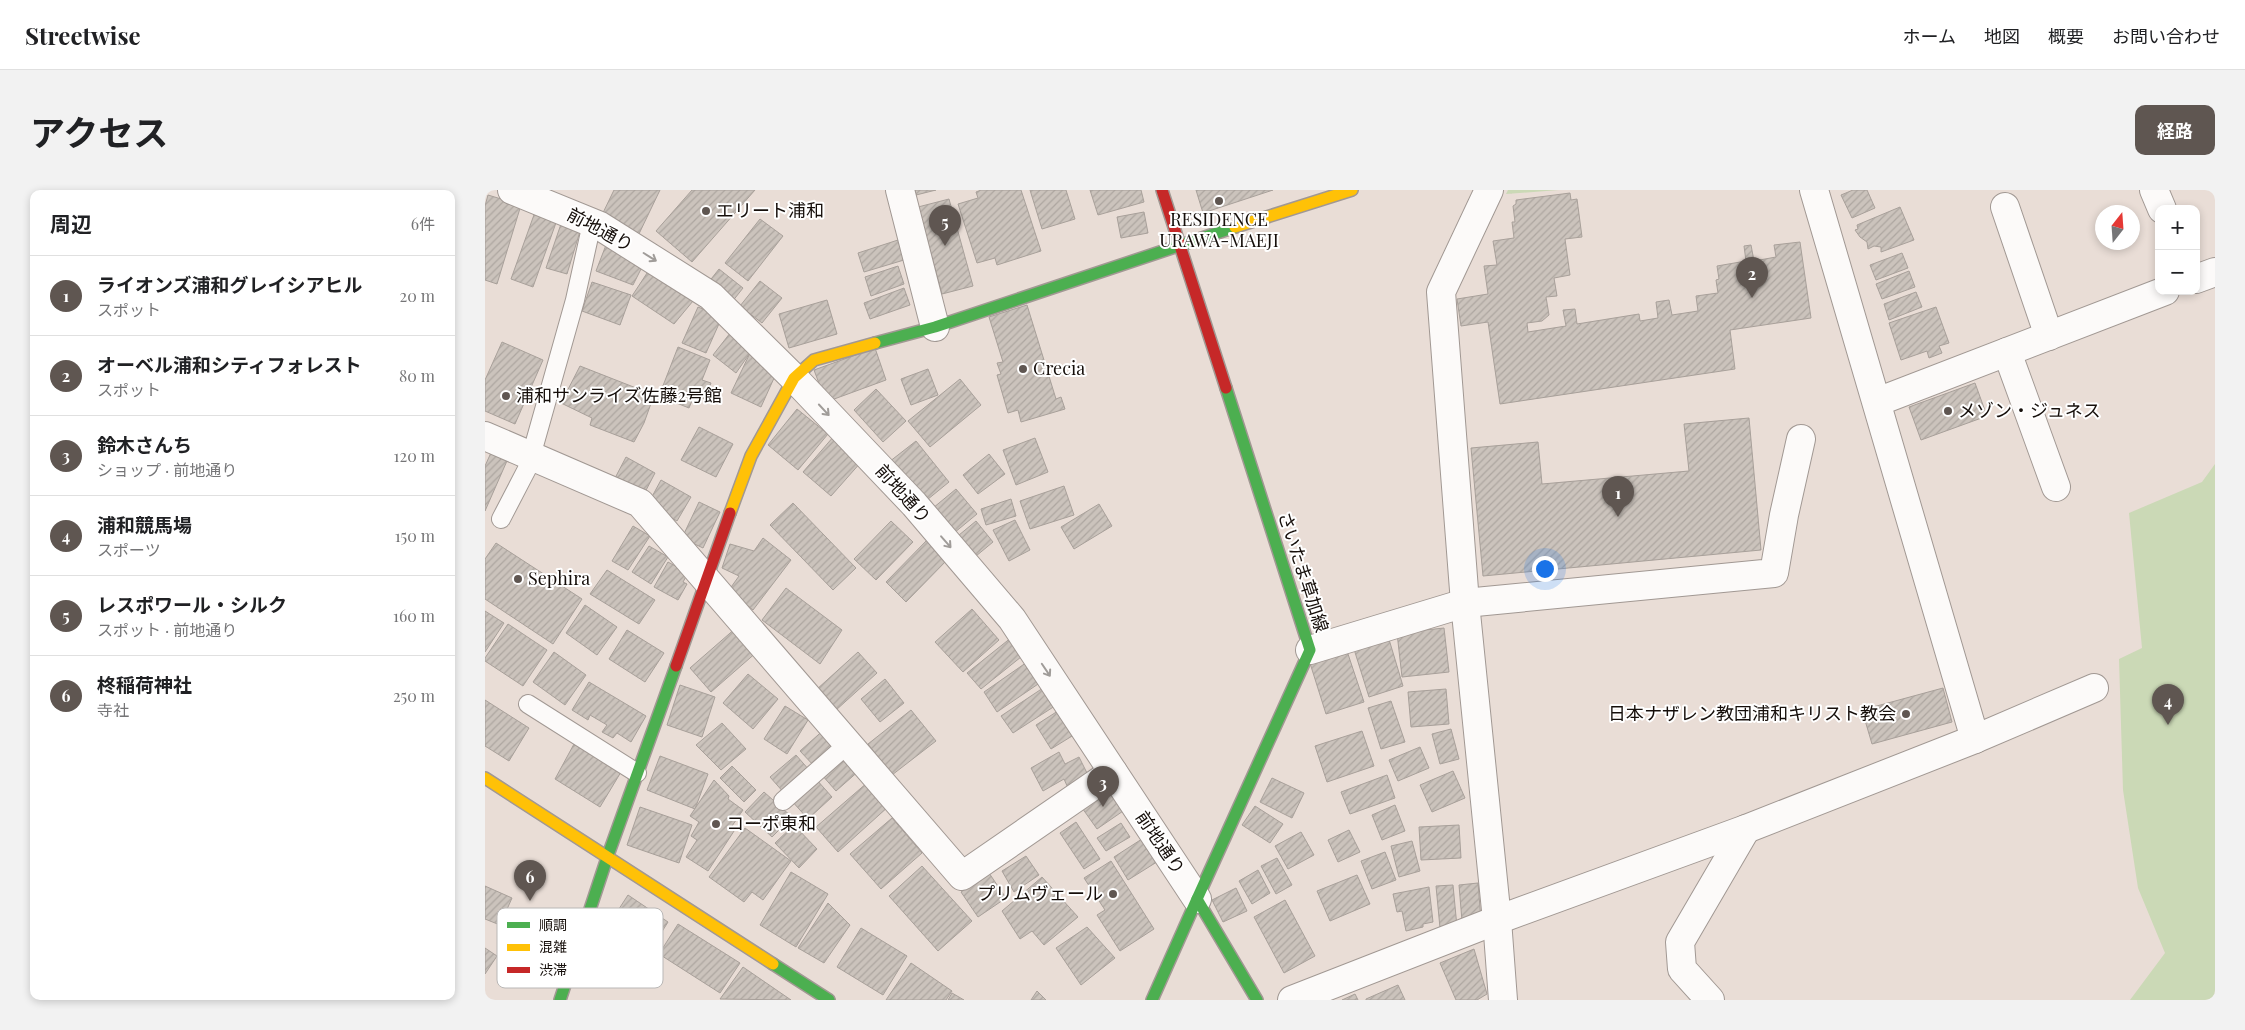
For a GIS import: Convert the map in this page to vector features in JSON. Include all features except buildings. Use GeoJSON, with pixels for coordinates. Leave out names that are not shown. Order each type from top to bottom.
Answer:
{"type":"FeatureCollection","features":[{"type":"Feature","properties":{"kind":"street","name":"前地通り"},"geometry":{"type":"LineString","coordinates":[[513,190],[592,223],[711,296],[794,378],[914,504],[1012,619],[1197,899]]}},
{"type":"Feature","properties":{"kind":"street"},"geometry":{"type":"LineString","coordinates":[[900,190],[935,327]]}},
{"type":"Feature","properties":{"kind":"street","name":"さいたま草加線"},"geometry":{"type":"LineString","coordinates":[[1151,1000],[1310,650],[1162,190]]}},
{"type":"Feature","properties":{"kind":"street"},"geometry":{"type":"LineString","coordinates":[[591,908],[637,773],[751,456],[794,378],[814,360],[935,327],[1179,244],[1352,190]]}},
{"type":"Feature","properties":{"kind":"street"},"geometry":{"type":"LineString","coordinates":[[1489,190],[1441,292],[1465,603],[1497,920],[1503,1000]]}},
{"type":"Feature","properties":{"kind":"street"},"geometry":{"type":"LineString","coordinates":[[1814,190],[1975,739]]}},
{"type":"Feature","properties":{"kind":"street"},"geometry":{"type":"LineString","coordinates":[[2154,190],[2160,205]]}},
{"type":"Feature","properties":{"kind":"street"},"geometry":{"type":"LineString","coordinates":[[2005,207],[2049,336]]}},
{"type":"Feature","properties":{"kind":"street"},"geometry":{"type":"LineString","coordinates":[[2200,278],[2215,272]]}},
{"type":"Feature","properties":{"kind":"street"},"geometry":{"type":"LineString","coordinates":[[1877,402],[2155,295]]}},
{"type":"Feature","properties":{"kind":"street"},"geometry":{"type":"LineString","coordinates":[[2007,352],[2055,487]]}},
{"type":"Feature","properties":{"kind":"street"},"geometry":{"type":"LineString","coordinates":[[485,436],[640,504],[962,876],[1113,772]]}},
{"type":"Feature","properties":{"kind":"street"},"geometry":{"type":"LineString","coordinates":[[1310,650],[1465,603],[1774,573],[1784,515],[1801,439]]}},
{"type":"Feature","properties":{"kind":"street"},"geometry":{"type":"LineString","coordinates":[[1292,1000],[1497,920],[1747,828],[1975,739],[2094,688]]}},
{"type":"Feature","properties":{"kind":"street"},"geometry":{"type":"LineString","coordinates":[[485,778],[829,1000]]}},
{"type":"Feature","properties":{"kind":"street"},"geometry":{"type":"LineString","coordinates":[[1710,1000],[1682,969],[1680,942],[1747,828]]}},
{"type":"Feature","properties":{"kind":"street"},"geometry":{"type":"LineString","coordinates":[[1197,899],[1257,1000]]}},
{"type":"Feature","properties":{"kind":"street"},"geometry":{"type":"LineString","coordinates":[[561,1000],[565,988]]}},
{"type":"Feature","properties":{"kind":"lane"},"geometry":{"type":"LineString","coordinates":[[501,519],[529,468],[575,300],[592,223]]}},
{"type":"Feature","properties":{"kind":"lane"},"geometry":{"type":"LineString","coordinates":[[528,704],[637,773]]}},
{"type":"Feature","properties":{"kind":"lane"},"geometry":{"type":"LineString","coordinates":[[783,801],[849,744]]}},
{"type":"Feature","properties":{"kind":"green space"},"geometry":{"type":"Polygon","coordinates":[[[1508,190],[1559,190],[1506,194],[1508,190]]]}},
{"type":"Feature","properties":{"kind":"green space"},"geometry":{"type":"Polygon","coordinates":[[[2215,464],[2215,1000],[2130,1000],[2165,953],[2138,888],[2123,790],[2119,659],[2142,648],[2129,513],[2202,482],[2215,464]]]}},
{"type":"Feature","properties":{"kind":"traffic: fast"},"geometry":{"type":"LineString","coordinates":[[875,343],[935,327],[1235,227]]}},
{"type":"Feature","properties":{"kind":"traffic: fast"},"geometry":{"type":"LineString","coordinates":[[1226,388],[1310,650],[1197,899],[1257,1000]]}},
{"type":"Feature","properties":{"kind":"traffic: fast"},"geometry":{"type":"LineString","coordinates":[[590,908],[676,666]]}},
{"type":"Feature","properties":{"kind":"traffic: fast"},"geometry":{"type":"LineString","coordinates":[[1152,1000],[1197,899]]}},
{"type":"Feature","properties":{"kind":"traffic: fast"},"geometry":{"type":"LineString","coordinates":[[773,964],[829,1000]]}},
{"type":"Feature","properties":{"kind":"traffic: fast"},"geometry":{"type":"LineString","coordinates":[[560,1000],[564,988]]}},
{"type":"Feature","properties":{"kind":"traffic: slow"},"geometry":{"type":"LineString","coordinates":[[1235,227],[1352,190]]}},
{"type":"Feature","properties":{"kind":"traffic: slow"},"geometry":{"type":"LineString","coordinates":[[730,513],[751,456],[794,378],[814,360],[875,343]]}},
{"type":"Feature","properties":{"kind":"traffic: slow"},"geometry":{"type":"LineString","coordinates":[[485,778],[773,964]]}},
{"type":"Feature","properties":{"kind":"traffic: jam"},"geometry":{"type":"LineString","coordinates":[[1162,190],[1226,388]]}},
{"type":"Feature","properties":{"kind":"traffic: jam"},"geometry":{"type":"LineString","coordinates":[[676,666],[730,513]]}},
{"type":"Feature","properties":{"kind":"place","name":"RESIDENCE URAWA-MAEJI"},"geometry":{"type":"Point","coordinates":[1219,201]}},
{"type":"Feature","properties":{"kind":"place","name":"エリート浦和"},"geometry":{"type":"Point","coordinates":[706,211]}},
{"type":"Feature","properties":{"kind":"place","name":"レスポワール・シルク"},"geometry":{"type":"Point","coordinates":[945,246]}},
{"type":"Feature","properties":{"kind":"place","name":"オーベル浦和シティフォレスト"},"geometry":{"type":"Point","coordinates":[1752,298]}},
{"type":"Feature","properties":{"kind":"place","name":"Crecia"},"geometry":{"type":"Point","coordinates":[1023,369]}},
{"type":"Feature","properties":{"kind":"place","name":"浦和サンライズ佐藤2号館"},"geometry":{"type":"Point","coordinates":[506,396]}},
{"type":"Feature","properties":{"kind":"place","name":"メゾン・ジュネス"},"geometry":{"type":"Point","coordinates":[1948,411]}},
{"type":"Feature","properties":{"kind":"place","name":"ライオンズ浦和グレイシアヒル"},"geometry":{"type":"Point","coordinates":[1618,517]}},
{"type":"Feature","properties":{"kind":"place","name":"Sephira"},"geometry":{"type":"Point","coordinates":[518,579]}},
{"type":"Feature","properties":{"kind":"place","name":"日本ナザレン教団浦和キリスト教会"},"geometry":{"type":"Point","coordinates":[1906,714]}},
{"type":"Feature","properties":{"kind":"place","name":"浦和競馬場"},"geometry":{"type":"Point","coordinates":[2168,725]}},
{"type":"Feature","properties":{"kind":"place","name":"鈴木さんち"},"geometry":{"type":"Point","coordinates":[1103,807]}},
{"type":"Feature","properties":{"kind":"place","name":"コーポ東和"},"geometry":{"type":"Point","coordinates":[716,824]}},
{"type":"Feature","properties":{"kind":"place","name":"プリムヴェール"},"geometry":{"type":"Point","coordinates":[1113,894]}},
{"type":"Feature","properties":{"kind":"place","name":"柊稲荷神社"},"geometry":{"type":"Point","coordinates":[530,901]}}]}
